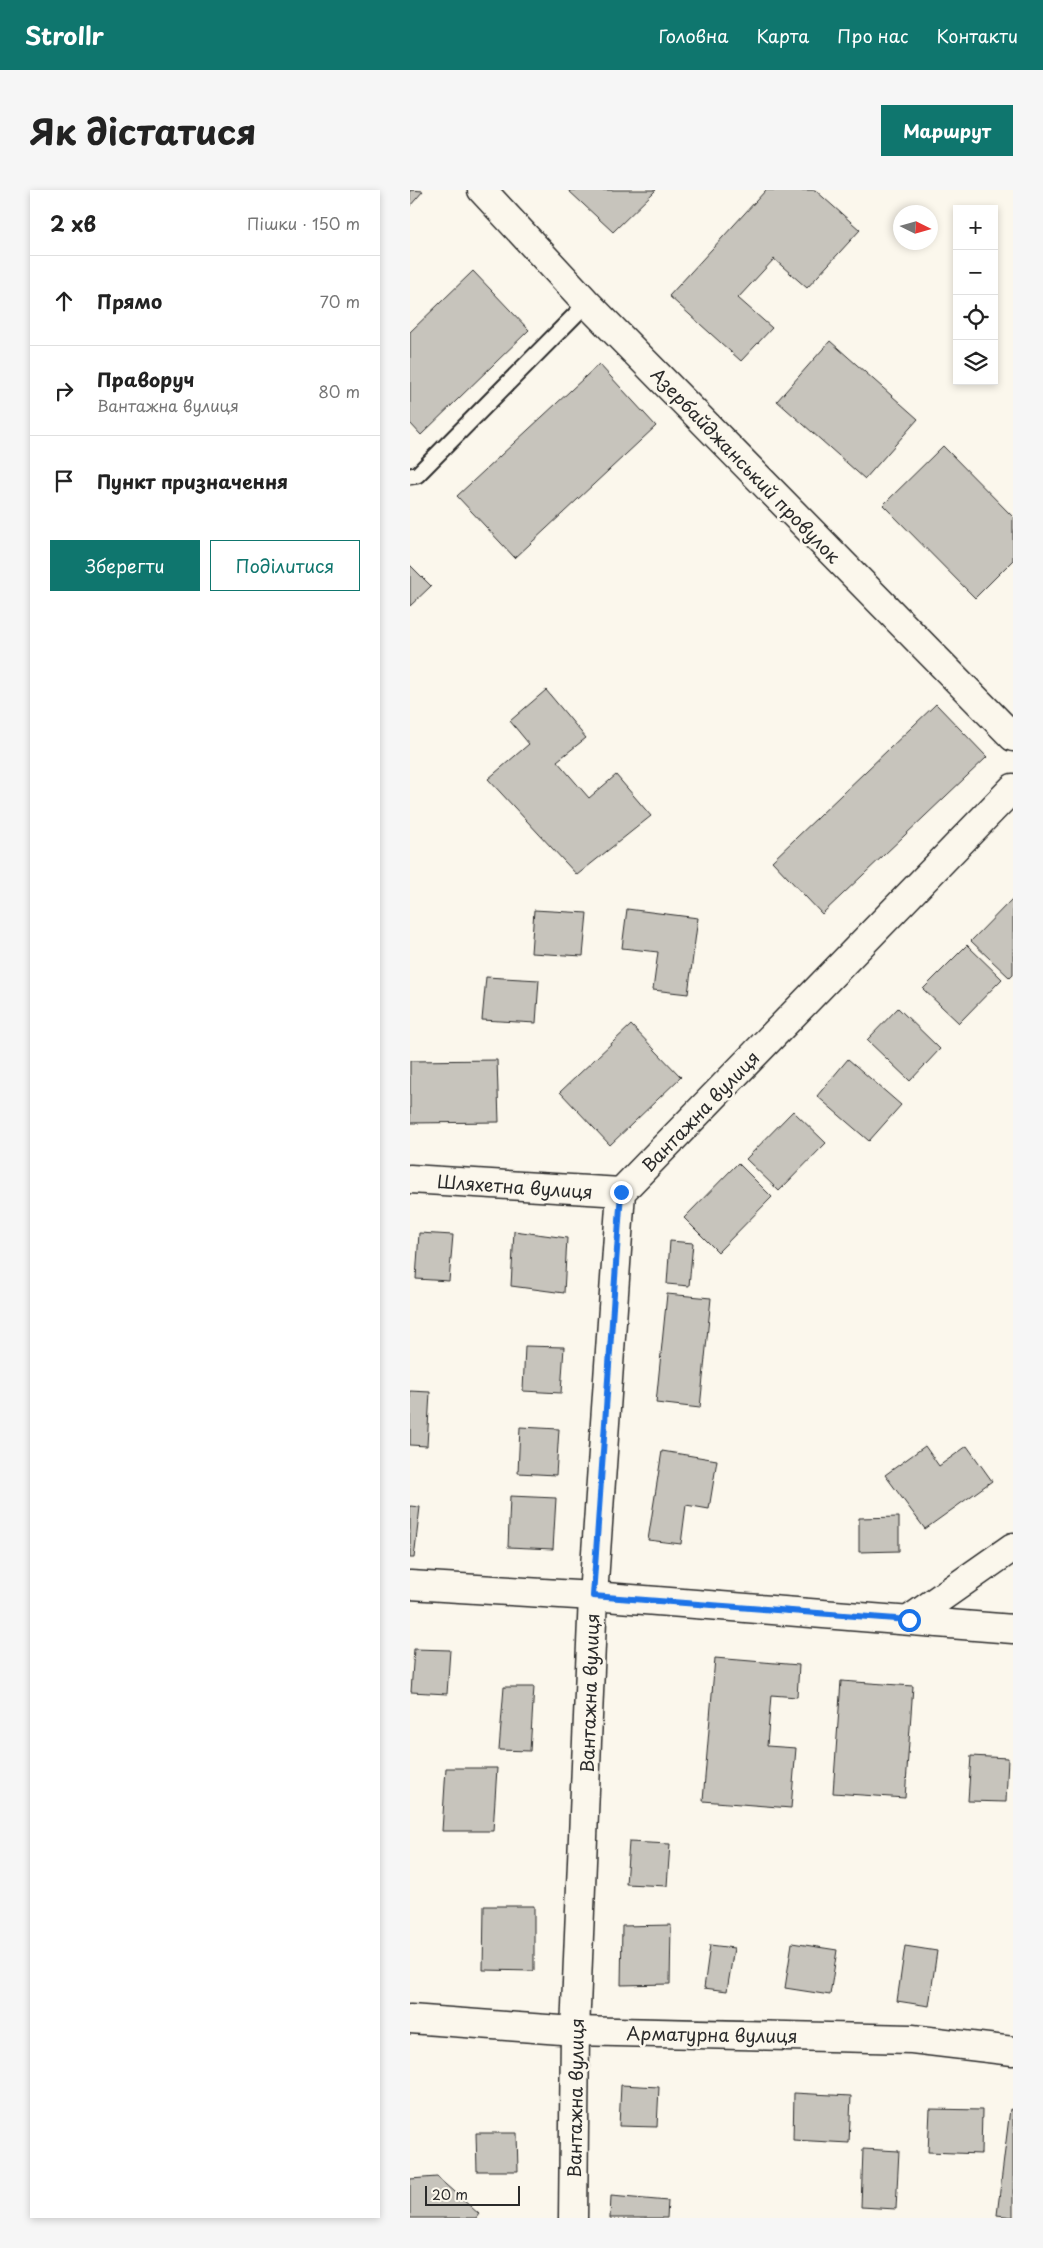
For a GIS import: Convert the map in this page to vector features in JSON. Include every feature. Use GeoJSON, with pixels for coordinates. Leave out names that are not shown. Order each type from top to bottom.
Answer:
{"type":"FeatureCollection","features":[{"type":"Feature","properties":{"kind":"street","name":"Азербайджанський провулок"},"geometry":{"type":"LineString","coordinates":[[482,190],[587,303],[1013,738]]}},
{"type":"Feature","properties":{"kind":"street","name":"Вантажна вулиця"},"geometry":{"type":"LineString","coordinates":[[572,2218],[575,2031],[593,1596],[621,1192],[1013,788]]}},
{"type":"Feature","properties":{"kind":"street","name":"Шляхетна вулиця"},"geometry":{"type":"LineString","coordinates":[[410,1179],[621,1192]]}},
{"type":"Feature","properties":{"kind":"street"},"geometry":{"type":"LineString","coordinates":[[909,1620],[1013,1548]]}},
{"type":"Feature","properties":{"kind":"street"},"geometry":{"type":"LineString","coordinates":[[410,1585],[593,1596],[1013,1629]]}},
{"type":"Feature","properties":{"kind":"street","name":"Арматурна вулиця"},"geometry":{"type":"LineString","coordinates":[[410,2019],[575,2031],[912,2039],[1013,2051]]}},
{"type":"Feature","properties":{"kind":"lane"},"geometry":{"type":"LineString","coordinates":[[410,476],[417,475],[587,303]]}},
{"type":"Feature","properties":{"kind":"building"},"geometry":{"type":"Polygon","coordinates":[[[410,190],[423,191],[410,206],[410,190]]]}},
{"type":"Feature","properties":{"kind":"building"},"geometry":{"type":"Polygon","coordinates":[[[568,190],[656,190],[613,232],[568,190]]]}},
{"type":"Feature","properties":{"kind":"building"},"geometry":{"type":"Polygon","coordinates":[[[766,190],[815,190],[860,230],[807,288],[774,259],[738,298],[772,328],[741,361],[669,296],[766,190]]]}},
{"type":"Feature","properties":{"kind":"building"},"geometry":{"type":"Polygon","coordinates":[[[473,271],[529,330],[421,435],[410,423],[410,332],[473,271]]]}},
{"type":"Feature","properties":{"kind":"building"},"geometry":{"type":"Polygon","coordinates":[[[830,341],[918,419],[865,479],[777,401],[830,341]]]}},
{"type":"Feature","properties":{"kind":"building"},"geometry":{"type":"Polygon","coordinates":[[[599,364],[656,426],[515,558],[457,496],[599,364]]]}},
{"type":"Feature","properties":{"kind":"building"},"geometry":{"type":"Polygon","coordinates":[[[943,446],[1013,517],[1013,560],[975,598],[883,505],[943,446]]]}},
{"type":"Feature","properties":{"kind":"building"},"geometry":{"type":"Polygon","coordinates":[[[410,565],[431,586],[410,606],[410,565]]]}},
{"type":"Feature","properties":{"kind":"building"},"geometry":{"type":"Polygon","coordinates":[[[546,690],[586,738],[557,761],[589,798],[616,775],[651,816],[577,875],[488,779],[529,744],[510,721],[546,690]]]}},
{"type":"Feature","properties":{"kind":"building"},"geometry":{"type":"Polygon","coordinates":[[[936,704],[987,757],[822,914],[772,861],[936,704]]]}},
{"type":"Feature","properties":{"kind":"building"},"geometry":{"type":"Polygon","coordinates":[[[1013,898],[1013,975],[1010,978],[971,941],[1013,898]]]}},
{"type":"Feature","properties":{"kind":"building"},"geometry":{"type":"Polygon","coordinates":[[[627,909],[698,918],[688,994],[653,990],[658,952],[622,948],[627,909]]]}},
{"type":"Feature","properties":{"kind":"building"},"geometry":{"type":"Polygon","coordinates":[[[534,910],[587,913],[583,956],[531,953],[534,910]]]}},
{"type":"Feature","properties":{"kind":"building"},"geometry":{"type":"Polygon","coordinates":[[[967,945],[1002,979],[959,1023],[923,989],[967,945]]]}},
{"type":"Feature","properties":{"kind":"building"},"geometry":{"type":"Polygon","coordinates":[[[486,977],[539,980],[536,1023],[482,1020],[486,977]]]}},
{"type":"Feature","properties":{"kind":"building"},"geometry":{"type":"Polygon","coordinates":[[[898,1008],[940,1049],[910,1081],[867,1040],[898,1008]]]}},
{"type":"Feature","properties":{"kind":"building"},"geometry":{"type":"Polygon","coordinates":[[[631,1025],[681,1077],[610,1145],[560,1092],[631,1025]]]}},
{"type":"Feature","properties":{"kind":"building"},"geometry":{"type":"Polygon","coordinates":[[[848,1059],[901,1105],[869,1141],[817,1096],[848,1059]]]}},
{"type":"Feature","properties":{"kind":"building"},"geometry":{"type":"Polygon","coordinates":[[[497,1060],[499,1122],[410,1123],[410,1061],[497,1060]]]}},
{"type":"Feature","properties":{"kind":"building"},"geometry":{"type":"Polygon","coordinates":[[[793,1111],[826,1143],[779,1191],[746,1159],[793,1111]]]}},
{"type":"Feature","properties":{"kind":"building"},"geometry":{"type":"Polygon","coordinates":[[[738,1163],[772,1197],[718,1252],[684,1218],[738,1163]]]}},
{"type":"Feature","properties":{"kind":"building"},"geometry":{"type":"Polygon","coordinates":[[[514,1231],[567,1238],[564,1293],[511,1286],[514,1231]]]}},
{"type":"Feature","properties":{"kind":"building"},"geometry":{"type":"Polygon","coordinates":[[[419,1233],[453,1235],[449,1281],[416,1279],[419,1233]]]}},
{"type":"Feature","properties":{"kind":"building"},"geometry":{"type":"Polygon","coordinates":[[[670,1241],[693,1243],[689,1286],[667,1284],[670,1241]]]}},
{"type":"Feature","properties":{"kind":"building"},"geometry":{"type":"Polygon","coordinates":[[[667,1294],[711,1298],[700,1408],[656,1403],[667,1294]]]}},
{"type":"Feature","properties":{"kind":"building"},"geometry":{"type":"Polygon","coordinates":[[[525,1346],[564,1347],[561,1393],[523,1391],[525,1346]]]}},
{"type":"Feature","properties":{"kind":"building"},"geometry":{"type":"Polygon","coordinates":[[[410,1391],[430,1392],[427,1446],[410,1445],[410,1391]]]}},
{"type":"Feature","properties":{"kind":"building"},"geometry":{"type":"Polygon","coordinates":[[[520,1427],[559,1429],[556,1475],[518,1473],[520,1427]]]}},
{"type":"Feature","properties":{"kind":"building"},"geometry":{"type":"Polygon","coordinates":[[[925,1446],[939,1466],[967,1446],[992,1481],[925,1529],[885,1475],[925,1446]]]}},
{"type":"Feature","properties":{"kind":"building"},"geometry":{"type":"Polygon","coordinates":[[[662,1451],[717,1460],[709,1509],[686,1505],[681,1544],[648,1540],[662,1451]]]}},
{"type":"Feature","properties":{"kind":"building"},"geometry":{"type":"Polygon","coordinates":[[[510,1496],[556,1498],[553,1549],[508,1547],[510,1496]]]}},
{"type":"Feature","properties":{"kind":"building"},"geometry":{"type":"Polygon","coordinates":[[[410,1506],[420,1507],[414,1558],[410,1558],[410,1506]]]}},
{"type":"Feature","properties":{"kind":"building"},"geometry":{"type":"Polygon","coordinates":[[[899,1517],[899,1551],[859,1552],[859,1518],[899,1517]]]}},
{"type":"Feature","properties":{"kind":"building"},"geometry":{"type":"Polygon","coordinates":[[[414,1649],[450,1650],[447,1694],[411,1692],[414,1649]]]}},
{"type":"Feature","properties":{"kind":"building"},"geometry":{"type":"Polygon","coordinates":[[[715,1658],[799,1665],[797,1697],[771,1695],[767,1746],[796,1748],[791,1808],[703,1801],[715,1658]]]}},
{"type":"Feature","properties":{"kind":"building"},"geometry":{"type":"Polygon","coordinates":[[[841,1681],[913,1686],[905,1798],[833,1793],[841,1681]]]}},
{"type":"Feature","properties":{"kind":"building"},"geometry":{"type":"Polygon","coordinates":[[[504,1687],[534,1687],[530,1751],[499,1750],[504,1687]]]}},
{"type":"Feature","properties":{"kind":"building"},"geometry":{"type":"Polygon","coordinates":[[[971,1756],[1008,1758],[1006,1802],[968,1801],[971,1756]]]}},
{"type":"Feature","properties":{"kind":"building"},"geometry":{"type":"Polygon","coordinates":[[[446,1768],[497,1768],[493,1831],[442,1831],[446,1768]]]}},
{"type":"Feature","properties":{"kind":"building"},"geometry":{"type":"Polygon","coordinates":[[[629,1842],[670,1844],[667,1886],[626,1884],[629,1842]]]}},
{"type":"Feature","properties":{"kind":"building"},"geometry":{"type":"Polygon","coordinates":[[[484,1906],[534,1906],[534,1971],[483,1970],[484,1906]]]}},
{"type":"Feature","properties":{"kind":"building"},"geometry":{"type":"Polygon","coordinates":[[[671,1925],[670,1984],[621,1985],[622,1926],[671,1925]]]}},
{"type":"Feature","properties":{"kind":"building"},"geometry":{"type":"Polygon","coordinates":[[[792,1943],[837,1950],[830,1995],[785,1988],[792,1943]]]}},
{"type":"Feature","properties":{"kind":"building"},"geometry":{"type":"Polygon","coordinates":[[[710,1945],[734,1948],[727,1991],[704,1988],[710,1945]]]}},
{"type":"Feature","properties":{"kind":"building"},"geometry":{"type":"Polygon","coordinates":[[[905,1946],[937,1951],[929,2006],[897,2001],[905,1946]]]}},
{"type":"Feature","properties":{"kind":"building"},"geometry":{"type":"Polygon","coordinates":[[[621,2085],[659,2087],[657,2127],[619,2126],[621,2085]]]}},
{"type":"Feature","properties":{"kind":"building"},"geometry":{"type":"Polygon","coordinates":[[[794,2093],[851,2096],[849,2143],[793,2140],[794,2093]]]}},
{"type":"Feature","properties":{"kind":"building"},"geometry":{"type":"Polygon","coordinates":[[[930,2109],[982,2110],[981,2154],[928,2152],[930,2109]]]}},
{"type":"Feature","properties":{"kind":"building"},"geometry":{"type":"Polygon","coordinates":[[[1010,2109],[1013,2110],[1013,2217],[997,2215],[1010,2109]]]}},
{"type":"Feature","properties":{"kind":"building"},"geometry":{"type":"Polygon","coordinates":[[[476,2133],[517,2133],[518,2171],[477,2171],[476,2133]]]}},
{"type":"Feature","properties":{"kind":"building"},"geometry":{"type":"Polygon","coordinates":[[[863,2149],[899,2151],[896,2209],[861,2207],[863,2149]]]}},
{"type":"Feature","properties":{"kind":"building"},"geometry":{"type":"Polygon","coordinates":[[[437,2177],[479,2214],[476,2218],[410,2218],[410,2179],[437,2177]]]}},
{"type":"Feature","properties":{"kind":"building"},"geometry":{"type":"Polygon","coordinates":[[[611,2196],[668,2201],[667,2218],[610,2218],[611,2196]]]}},
{"type":"Feature","properties":{"kind":"route"},"geometry":{"type":"LineString","coordinates":[[621,1192],[593,1596],[909,1620]]}}]}
